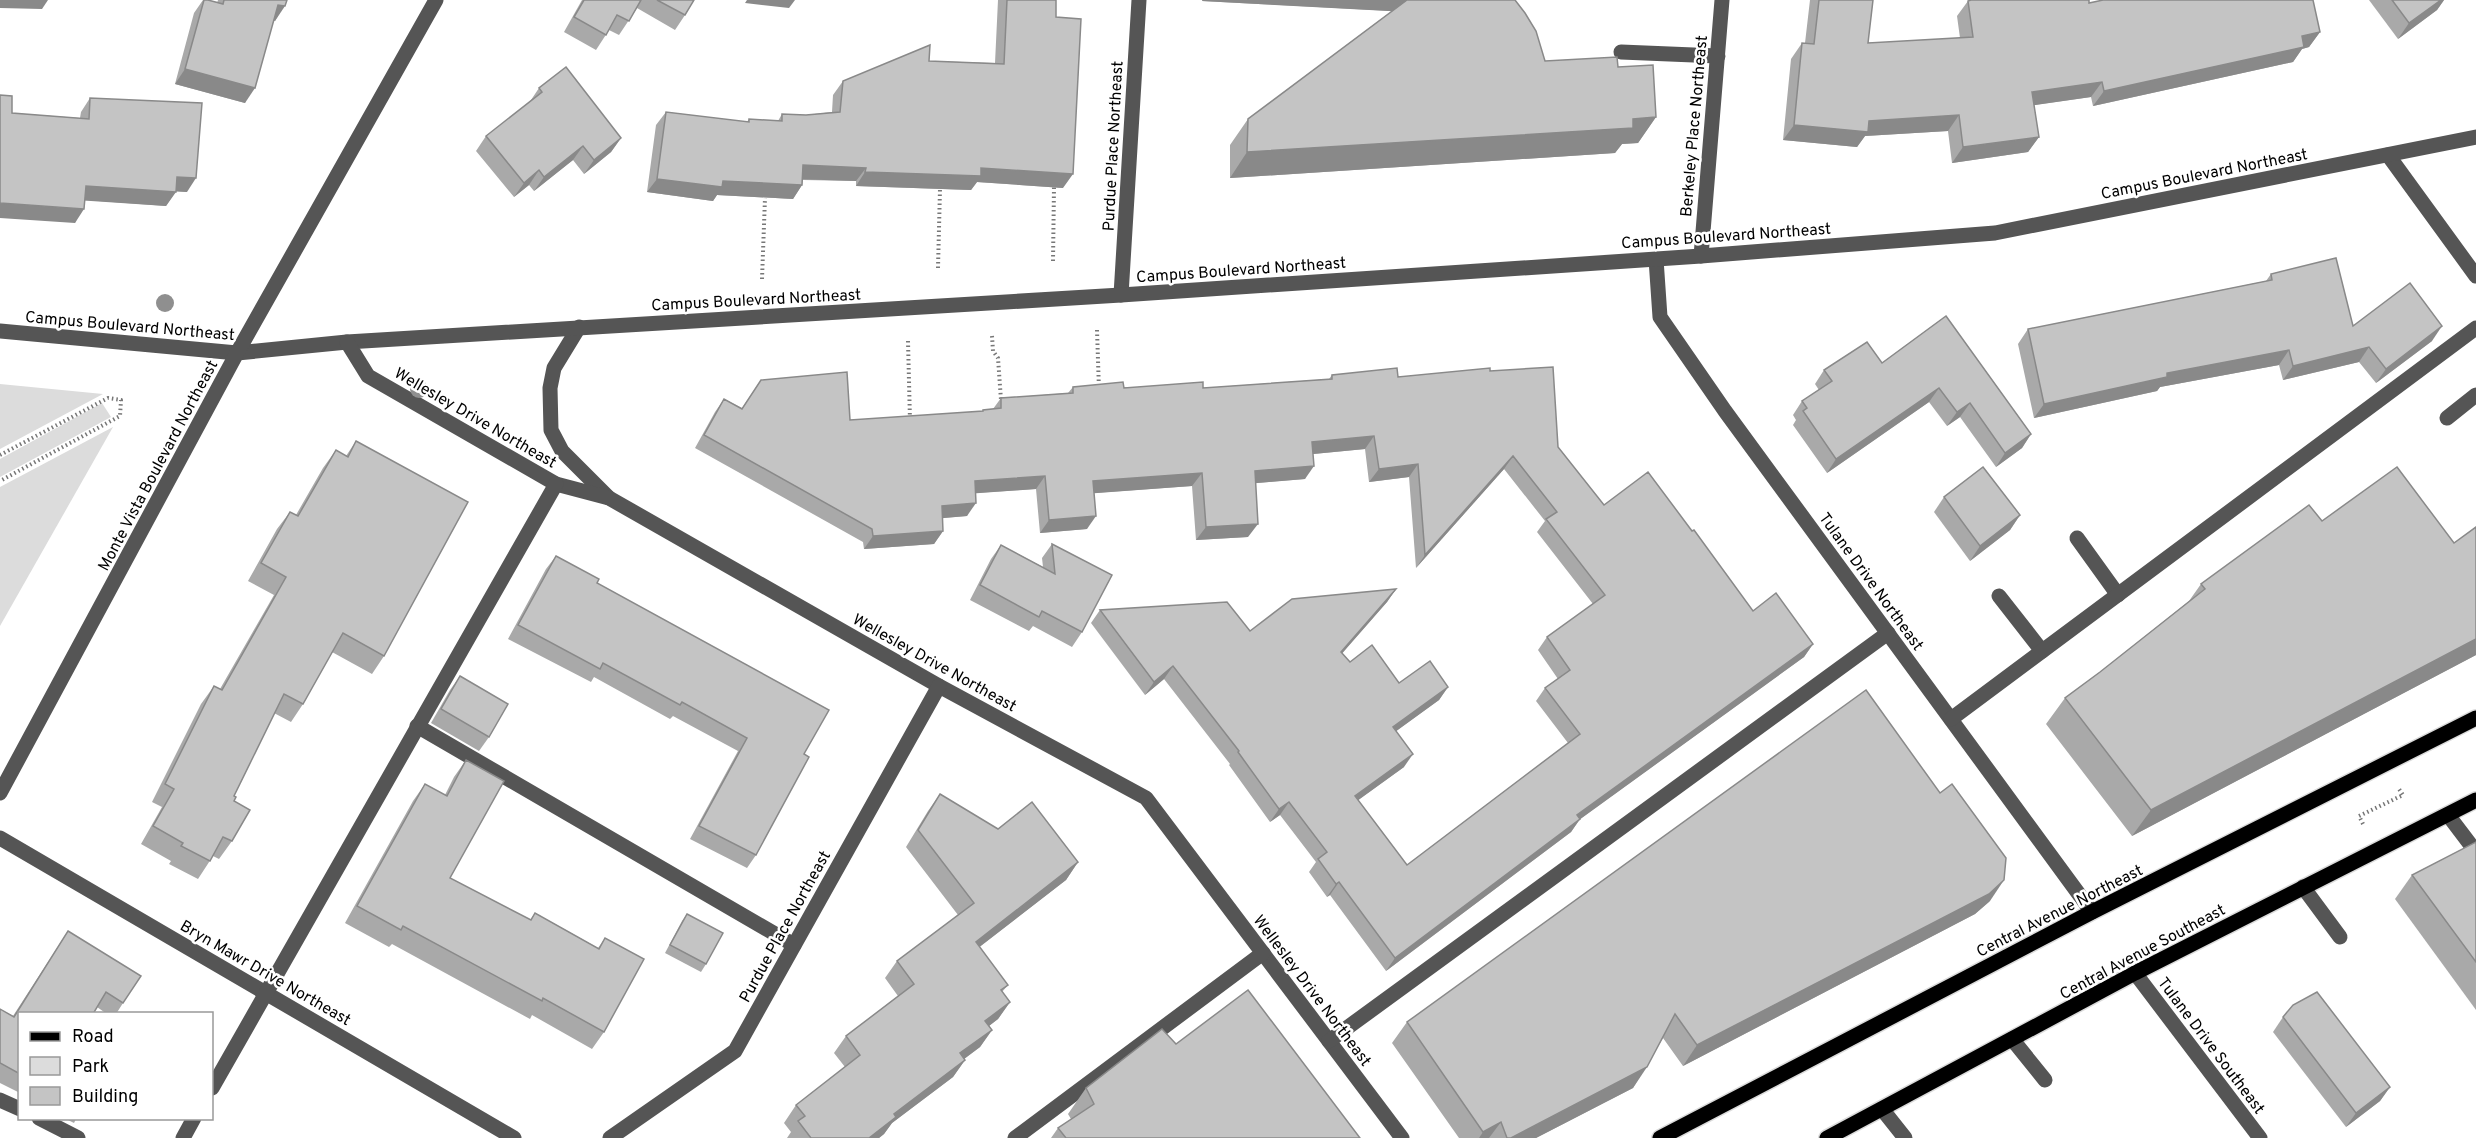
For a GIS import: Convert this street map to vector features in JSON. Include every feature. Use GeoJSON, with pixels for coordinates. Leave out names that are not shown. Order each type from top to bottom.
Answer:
{"type":"FeatureCollection","features":[{"type":"Feature","properties":{"kind":"main road","name":"Central Avenue Northeast"},"geometry":{"type":"LineString","coordinates":[[1660,1138],[2092,912],[2476,718]]}},
{"type":"Feature","properties":{"kind":"main road","name":"Central Avenue Southeast"},"geometry":{"type":"LineString","coordinates":[[1835,1136],[2135,973],[2476,800]]}},
{"type":"Feature","properties":{"kind":"street","name":"Monte Vista Boulevard Northeast"},"geometry":{"type":"LineString","coordinates":[[0,793],[237,353],[436,0]]}},
{"type":"Feature","properties":{"kind":"street","name":"Purdue Place Northeast"},"geometry":{"type":"LineString","coordinates":[[1121,295],[1139,0]]}},
{"type":"Feature","properties":{"kind":"street","name":"Berkeley Place Northeast"},"geometry":{"type":"LineString","coordinates":[[1701,256],[1722,0]]}},
{"type":"Feature","properties":{"kind":"street"},"geometry":{"type":"LineString","coordinates":[[1621,52],[1718,56]]}},
{"type":"Feature","properties":{"kind":"street","name":"Campus Boulevard Northeast"},"geometry":{"type":"LineString","coordinates":[[0,331],[237,353],[347,342],[1121,295],[1701,256],[1995,233],[2476,137]]}},
{"type":"Feature","properties":{"kind":"street"},"geometry":{"type":"LineString","coordinates":[[2388,154],[2476,276]]}},
{"type":"Feature","properties":{"kind":"street","name":"Tulane Drive Northeast"},"geometry":{"type":"LineString","coordinates":[[1656,258],[1660,317],[1725,411],[2092,912]]}},
{"type":"Feature","properties":{"kind":"street"},"geometry":{"type":"LineString","coordinates":[[579,327],[554,368],[550,388],[552,430],[562,451],[609,498]]}},
{"type":"Feature","properties":{"kind":"street"},"geometry":{"type":"LineString","coordinates":[[1951,719],[2476,328]]}},
{"type":"Feature","properties":{"kind":"street","name":"Wellesley Drive Northeast"},"geometry":{"type":"LineString","coordinates":[[347,342],[368,376],[556,484],[609,498],[939,686],[1146,798],[1402,1138]]}},
{"type":"Feature","properties":{"kind":"street"},"geometry":{"type":"LineString","coordinates":[[2447,418],[2476,395]]}},
{"type":"Feature","properties":{"kind":"street"},"geometry":{"type":"LineString","coordinates":[[213,1086],[556,484]]}},
{"type":"Feature","properties":{"kind":"street"},"geometry":{"type":"LineString","coordinates":[[2077,538],[2118,595]]}},
{"type":"Feature","properties":{"kind":"street"},"geometry":{"type":"LineString","coordinates":[[1999,596],[2042,651]]}},
{"type":"Feature","properties":{"kind":"street"},"geometry":{"type":"LineString","coordinates":[[1329,1041],[1888,633]]}},
{"type":"Feature","properties":{"kind":"street","name":"Purdue Place Northeast"},"geometry":{"type":"LineString","coordinates":[[610,1138],[735,1051],[939,686]]}},
{"type":"Feature","properties":{"kind":"street"},"geometry":{"type":"LineString","coordinates":[[417,726],[794,945]]}},
{"type":"Feature","properties":{"kind":"street"},"geometry":{"type":"LineString","coordinates":[[2448,814],[2476,852]]}},
{"type":"Feature","properties":{"kind":"street","name":"Bryn Mawr Drive Northeast"},"geometry":{"type":"LineString","coordinates":[[0,838],[514,1138]]}},
{"type":"Feature","properties":{"kind":"street"},"geometry":{"type":"LineString","coordinates":[[2303,887],[2340,937]]}},
{"type":"Feature","properties":{"kind":"street"},"geometry":{"type":"LineString","coordinates":[[1015,1138],[1263,953]]}},
{"type":"Feature","properties":{"kind":"street","name":"Tulane Drive Southeast"},"geometry":{"type":"LineString","coordinates":[[2135,973],[2260,1138]]}},
{"type":"Feature","properties":{"kind":"street"},"geometry":{"type":"LineString","coordinates":[[2012,1039],[2045,1080]]}},
{"type":"Feature","properties":{"kind":"street"},"geometry":{"type":"LineString","coordinates":[[0,1100],[18,1108]]}},
{"type":"Feature","properties":{"kind":"street"},"geometry":{"type":"LineString","coordinates":[[1882,1109],[1905,1138]]}},
{"type":"Feature","properties":{"kind":"street"},"geometry":{"type":"LineString","coordinates":[[41,1120],[78,1138]]}},
{"type":"Feature","properties":{"kind":"street"},"geometry":{"type":"LineString","coordinates":[[183,1138],[193,1120]]}},
{"type":"Feature","properties":{"kind":"path"},"geometry":{"type":"LineString","coordinates":[[1053,187],[1053,261]]}},
{"type":"Feature","properties":{"kind":"path"},"geometry":{"type":"LineString","coordinates":[[938,268],[940,189]]}},
{"type":"Feature","properties":{"kind":"path"},"geometry":{"type":"LineString","coordinates":[[762,279],[765,198]]}},
{"type":"Feature","properties":{"kind":"path"},"geometry":{"type":"LineString","coordinates":[[1097,330],[1099,397]]}},
{"type":"Feature","properties":{"kind":"path"},"geometry":{"type":"LineString","coordinates":[[992,336],[993,351],[998,358],[1001,410]]}},
{"type":"Feature","properties":{"kind":"path"},"geometry":{"type":"LineString","coordinates":[[908,341],[910,428]]}},
{"type":"Feature","properties":{"kind":"path"},"geometry":{"type":"LineString","coordinates":[[0,455],[108,398],[121,400],[120,416],[0,481]]}},
{"type":"Feature","properties":{"kind":"path"},"geometry":{"type":"LineString","coordinates":[[2363,824],[2360,816],[2403,795],[2400,789]]}},
{"type":"Feature","properties":{"kind":"green space"},"geometry":{"type":"Polygon","coordinates":[[[0,384],[103,394],[0,449],[0,384]]]}},
{"type":"Feature","properties":{"kind":"green space"},"geometry":{"type":"Polygon","coordinates":[[[102,403],[111,417],[0,477],[0,459],[102,403]]]}},
{"type":"Feature","properties":{"kind":"green space"},"geometry":{"type":"Polygon","coordinates":[[[113,427],[0,626],[0,487],[113,427]]]}},
{"type":"Feature","properties":{"kind":"building"},"geometry":{"type":"Polygon","coordinates":[[[204,0],[223,4],[224,0],[287,0],[285,6],[278,5],[255,88],[185,69],[204,0]]]}},
{"type":"Feature","properties":{"kind":"building"},"geometry":{"type":"Polygon","coordinates":[[[584,0],[641,0],[629,21],[617,15],[606,35],[574,17],[584,0]]]}},
{"type":"Feature","properties":{"kind":"building"},"geometry":{"type":"Polygon","coordinates":[[[657,0],[694,0],[685,15],[657,0]]]}},
{"type":"Feature","properties":{"kind":"building"},"geometry":{"type":"Polygon","coordinates":[[[1007,0],[1056,0],[1056,17],[1081,19],[1073,174],[981,168],[981,176],[865,172],[866,168],[803,165],[802,185],[723,181],[722,187],[657,179],[666,112],[749,122],[749,119],[782,121],[782,114],[806,115],[840,112],[843,81],[930,45],[929,61],[1004,64],[1007,0]]]}},
{"type":"Feature","properties":{"kind":"building"},"geometry":{"type":"Polygon","coordinates":[[[1407,0],[1515,0],[1536,31],[1545,61],[1617,57],[1618,67],[1653,65],[1656,117],[1633,119],[1633,128],[1247,152],[1248,119],[1407,0]]]}},
{"type":"Feature","properties":{"kind":"building"},"geometry":{"type":"Polygon","coordinates":[[[1819,0],[1873,0],[1868,43],[1973,37],[1968,1],[1971,0],[2089,0],[2089,3],[2103,0],[2313,0],[2320,32],[2302,36],[2304,47],[2104,91],[2102,82],[2032,92],[2039,137],[1963,147],[1959,115],[1869,121],[1868,132],[1794,125],[1802,43],[1814,44],[1819,0]]]}},
{"type":"Feature","properties":{"kind":"building"},"geometry":{"type":"Polygon","coordinates":[[[2392,0],[2441,0],[2409,23],[2392,0]]]}},
{"type":"Feature","properties":{"kind":"building"},"geometry":{"type":"Polygon","coordinates":[[[566,67],[621,138],[594,160],[583,146],[544,177],[539,170],[524,183],[486,136],[542,92],[539,88],[566,67]]]}},
{"type":"Feature","properties":{"kind":"building"},"geometry":{"type":"Polygon","coordinates":[[[0,95],[12,96],[12,113],[89,119],[90,98],[202,103],[196,178],[177,177],[176,192],[86,186],[84,209],[0,203],[0,95]]]}},
{"type":"Feature","properties":{"kind":"building"},"geometry":{"type":"Polygon","coordinates":[[[2336,258],[2353,326],[2410,283],[2442,326],[2386,369],[2369,347],[2293,366],[2289,350],[2167,373],[2167,377],[2044,404],[2028,329],[2272,280],[2271,274],[2336,258]]]}},
{"type":"Feature","properties":{"kind":"building"},"geometry":{"type":"Polygon","coordinates":[[[1946,316],[2031,434],[2005,453],[1970,403],[1957,412],[1939,388],[1836,459],[1803,411],[1807,408],[1802,401],[1832,381],[1824,370],[1867,342],[1882,363],[1946,316]]]}},
{"type":"Feature","properties":{"kind":"building"},"geometry":{"type":"Polygon","coordinates":[[[1553,367],[1558,447],[1604,505],[1648,472],[1753,611],[1776,593],[1813,644],[1577,815],[1580,819],[1395,958],[1339,882],[1336,884],[1318,859],[1327,852],[1289,802],[1279,809],[1239,751],[1173,666],[1154,682],[1100,610],[1227,602],[1250,631],[1292,599],[1396,589],[1341,652],[1350,662],[1372,645],[1399,683],[1430,661],[1448,687],[1393,727],[1413,754],[1355,796],[1407,865],[1580,734],[1545,688],[1570,670],[1547,637],[1605,595],[1546,519],[1557,512],[1513,456],[1425,555],[1418,464],[1379,469],[1374,436],[1312,442],[1314,466],[1255,471],[1258,524],[1206,527],[1202,473],[1093,481],[1096,516],[1049,520],[1045,476],[975,481],[976,503],[942,506],[943,531],[873,536],[872,529],[704,435],[724,399],[742,409],[761,380],[847,372],[850,420],[983,411],[1001,408],[1001,398],[1073,393],[1073,387],[1123,382],[1124,388],[1203,382],[1203,388],[1332,379],[1332,375],[1397,368],[1398,377],[1490,368],[1490,371],[1553,367]]]}},
{"type":"Feature","properties":{"kind":"building"},"geometry":{"type":"Polygon","coordinates":[[[356,441],[468,502],[384,656],[343,633],[303,704],[284,694],[234,796],[236,797],[234,801],[250,810],[232,841],[223,837],[210,861],[181,846],[183,843],[153,826],[174,789],[165,784],[214,686],[222,690],[286,577],[261,563],[290,512],[298,516],[336,450],[348,457],[356,441]]]}},
{"type":"Feature","properties":{"kind":"building"},"geometry":{"type":"Polygon","coordinates":[[[1983,467],[2020,515],[1980,546],[1944,497],[1983,467]]]}},
{"type":"Feature","properties":{"kind":"building"},"geometry":{"type":"Polygon","coordinates":[[[2397,467],[2454,543],[2476,527],[2476,639],[2151,810],[2065,698],[2205,589],[2201,584],[2309,505],[2322,521],[2397,467]]]}},
{"type":"Feature","properties":{"kind":"building"},"geometry":{"type":"Polygon","coordinates":[[[1052,544],[1112,575],[1082,632],[1042,611],[1039,617],[980,585],[1001,545],[1055,574],[1052,544]]]}},
{"type":"Feature","properties":{"kind":"building"},"geometry":{"type":"Polygon","coordinates":[[[556,556],[599,579],[597,583],[829,710],[804,754],[809,757],[756,855],[699,826],[747,738],[682,702],[680,705],[603,663],[600,669],[518,625],[556,556]]]}},
{"type":"Feature","properties":{"kind":"building"},"geometry":{"type":"Polygon","coordinates":[[[460,676],[508,704],[489,737],[441,709],[460,676]]]}},
{"type":"Feature","properties":{"kind":"building"},"geometry":{"type":"Polygon","coordinates":[[[1866,690],[1940,793],[1952,784],[2006,858],[2004,880],[1989,894],[1697,1045],[1675,1014],[1647,1067],[1511,1138],[1507,1138],[1501,1122],[1483,1132],[1407,1022],[1866,690]]]}},
{"type":"Feature","properties":{"kind":"building"},"geometry":{"type":"Polygon","coordinates":[[[466,760],[504,781],[450,878],[531,920],[535,913],[599,949],[605,938],[644,959],[604,1032],[403,926],[401,930],[357,906],[425,784],[447,796],[466,760]]]}},
{"type":"Feature","properties":{"kind":"building"},"geometry":{"type":"Polygon","coordinates":[[[940,794],[998,829],[1032,802],[1078,862],[976,942],[1008,985],[1001,990],[1010,1002],[985,1021],[992,1030],[960,1053],[965,1060],[894,1114],[896,1117],[869,1138],[811,1138],[798,1121],[805,1116],[796,1105],[860,1055],[846,1036],[914,984],[897,961],[974,903],[918,830],[940,794]]]}},
{"type":"Feature","properties":{"kind":"building"},"geometry":{"type":"Polygon","coordinates":[[[2476,842],[2476,962],[2412,875],[2476,842]]]}},
{"type":"Feature","properties":{"kind":"building"},"geometry":{"type":"Polygon","coordinates":[[[687,914],[723,933],[706,964],[670,945],[687,914]]]}},
{"type":"Feature","properties":{"kind":"building"},"geometry":{"type":"Polygon","coordinates":[[[68,931],[141,976],[123,1003],[106,992],[94,1012],[18,1012],[18,1073],[0,1063],[0,1009],[14,1017],[68,931]]]}},
{"type":"Feature","properties":{"kind":"building"},"geometry":{"type":"Polygon","coordinates":[[[1248,990],[1360,1138],[1066,1138],[1058,1128],[1094,1104],[1086,1088],[1162,1029],[1176,1044],[1248,990]]]}},
{"type":"Feature","properties":{"kind":"building"},"geometry":{"type":"Polygon","coordinates":[[[2317,992],[2390,1087],[2356,1113],[2283,1017],[2293,1005],[2317,992]]]}}]}
